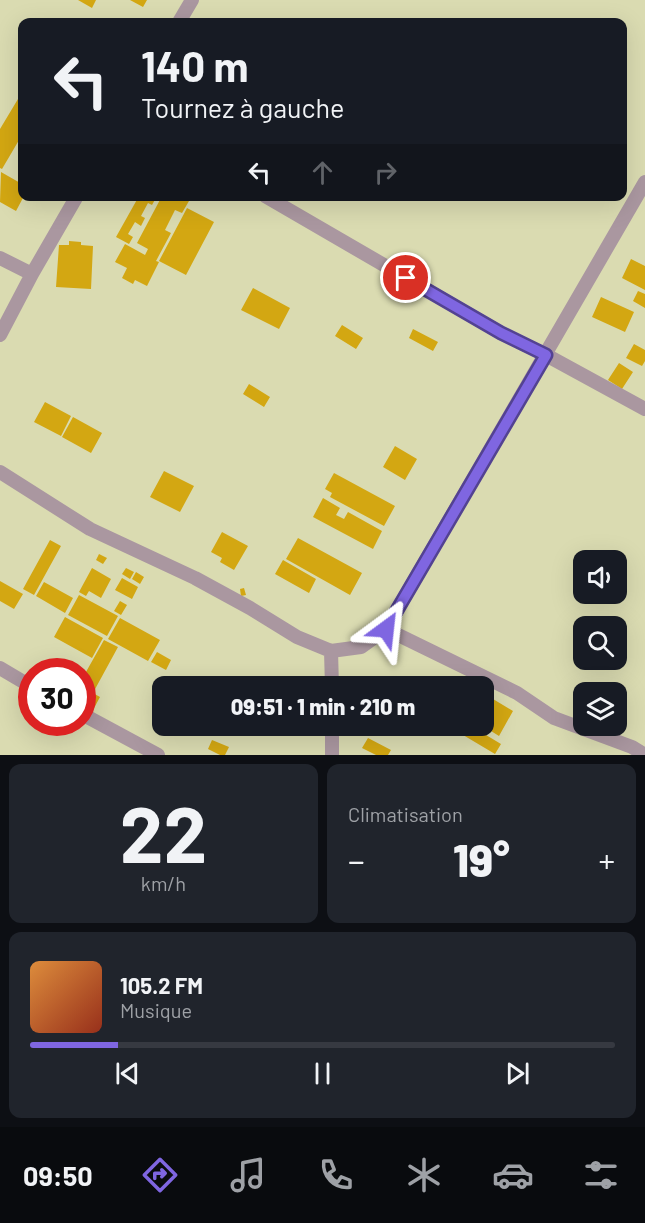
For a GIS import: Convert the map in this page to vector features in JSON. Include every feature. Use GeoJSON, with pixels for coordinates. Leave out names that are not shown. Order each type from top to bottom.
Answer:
{"type":"FeatureCollection","features":[{"type":"Feature","properties":{"kind":"street"},"geometry":{"type":"LineString","coordinates":[[181,18],[192,0]]}},
{"type":"Feature","properties":{"kind":"street"},"geometry":{"type":"LineString","coordinates":[[0,472],[90,529],[195,579],[250,608],[297,637],[331,651],[361,647],[386,629],[645,182]]}},
{"type":"Feature","properties":{"kind":"street"},"geometry":{"type":"LineString","coordinates":[[0,335],[74,201]]}},
{"type":"Feature","properties":{"kind":"street"},"geometry":{"type":"LineString","coordinates":[[275,201],[501,333],[645,409]]}},
{"type":"Feature","properties":{"kind":"street"},"geometry":{"type":"LineString","coordinates":[[0,258],[32,274]]}},
{"type":"Feature","properties":{"kind":"street"},"geometry":{"type":"LineString","coordinates":[[386,629],[517,693],[554,718],[645,754]]}},
{"type":"Feature","properties":{"kind":"street"},"geometry":{"type":"LineString","coordinates":[[331,651],[332,676]]}},
{"type":"Feature","properties":{"kind":"street"},"geometry":{"type":"LineString","coordinates":[[0,668],[18,679]]}},
{"type":"Feature","properties":{"kind":"street"},"geometry":{"type":"LineString","coordinates":[[96,722],[158,755]]}},
{"type":"Feature","properties":{"kind":"street"},"geometry":{"type":"LineString","coordinates":[[332,736],[332,755]]}},
{"type":"Feature","properties":{"kind":"building"},"geometry":{"type":"Polygon","coordinates":[[[78,0],[96,0],[92,8],[78,0]]]}},
{"type":"Feature","properties":{"kind":"building"},"geometry":{"type":"Polygon","coordinates":[[[130,0],[147,0],[143,7],[130,0]]]}},
{"type":"Feature","properties":{"kind":"building"},"geometry":{"type":"Polygon","coordinates":[[[18,99],[18,142],[2,169],[0,168],[0,129],[18,99]]]}},
{"type":"Feature","properties":{"kind":"building"},"geometry":{"type":"Polygon","coordinates":[[[1,172],[18,182],[18,201],[21,201],[16,211],[0,202],[1,172]]]}},
{"type":"Feature","properties":{"kind":"building"},"geometry":{"type":"Polygon","coordinates":[[[136,201],[154,201],[152,205],[148,203],[141,216],[145,218],[141,226],[135,222],[128,234],[133,237],[129,244],[116,237],[136,201]]]}},
{"type":"Feature","properties":{"kind":"building"},"geometry":{"type":"Polygon","coordinates":[[[159,201],[189,201],[182,213],[175,210],[165,230],[171,233],[156,261],[159,262],[147,286],[135,280],[133,284],[122,278],[127,268],[115,262],[125,244],[145,255],[148,249],[137,243],[159,201]]]}},
{"type":"Feature","properties":{"kind":"building"},"geometry":{"type":"Polygon","coordinates":[[[187,208],[214,222],[186,275],[159,261],[187,208]]]}},
{"type":"Feature","properties":{"kind":"building"},"geometry":{"type":"Polygon","coordinates":[[[69,241],[93,246],[91,289],[56,287],[59,245],[69,245],[69,241]]]}},
{"type":"Feature","properties":{"kind":"building"},"geometry":{"type":"Polygon","coordinates":[[[631,259],[645,266],[645,290],[622,278],[631,259]]]}},
{"type":"Feature","properties":{"kind":"building"},"geometry":{"type":"Polygon","coordinates":[[[253,288],[290,308],[279,329],[241,310],[253,288]]]}},
{"type":"Feature","properties":{"kind":"building"},"geometry":{"type":"Polygon","coordinates":[[[638,291],[645,294],[645,308],[633,301],[638,291]]]}},
{"type":"Feature","properties":{"kind":"building"},"geometry":{"type":"Polygon","coordinates":[[[601,297],[634,312],[625,332],[592,317],[601,297]]]}},
{"type":"Feature","properties":{"kind":"building"},"geometry":{"type":"Polygon","coordinates":[[[342,325],[363,338],[356,349],[335,336],[342,325]]]}},
{"type":"Feature","properties":{"kind":"building"},"geometry":{"type":"Polygon","coordinates":[[[413,329],[438,342],[433,351],[409,338],[413,329]]]}},
{"type":"Feature","properties":{"kind":"building"},"geometry":{"type":"Polygon","coordinates":[[[634,344],[645,350],[645,361],[642,366],[626,358],[634,344]]]}},
{"type":"Feature","properties":{"kind":"building"},"geometry":{"type":"Polygon","coordinates":[[[619,363],[633,372],[622,389],[608,380],[619,363]]]}},
{"type":"Feature","properties":{"kind":"building"},"geometry":{"type":"Polygon","coordinates":[[[249,384],[270,397],[264,407],[243,394],[249,384]]]}},
{"type":"Feature","properties":{"kind":"building"},"geometry":{"type":"Polygon","coordinates":[[[45,402],[71,416],[61,436],[34,422],[45,402]]]}},
{"type":"Feature","properties":{"kind":"building"},"geometry":{"type":"Polygon","coordinates":[[[73,417],[102,433],[91,453],[62,437],[73,417]]]}},
{"type":"Feature","properties":{"kind":"building"},"geometry":{"type":"Polygon","coordinates":[[[395,446],[417,459],[405,480],[383,467],[395,446]]]}},
{"type":"Feature","properties":{"kind":"building"},"geometry":{"type":"Polygon","coordinates":[[[164,471],[194,486],[180,512],[150,497],[164,471]]]}},
{"type":"Feature","properties":{"kind":"building"},"geometry":{"type":"Polygon","coordinates":[[[334,473],[395,506],[384,526],[330,497],[332,493],[325,489],[334,473]]]}},
{"type":"Feature","properties":{"kind":"building"},"geometry":{"type":"Polygon","coordinates":[[[323,498],[340,508],[336,515],[344,519],[348,512],[382,531],[373,549],[313,517],[323,498]]]}},
{"type":"Feature","properties":{"kind":"building"},"geometry":{"type":"Polygon","coordinates":[[[222,532],[248,546],[234,570],[220,562],[222,558],[211,552],[222,532]]]}},
{"type":"Feature","properties":{"kind":"building"},"geometry":{"type":"Polygon","coordinates":[[[298,538],[362,573],[350,595],[286,559],[298,538]]]}},
{"type":"Feature","properties":{"kind":"building"},"geometry":{"type":"Polygon","coordinates":[[[50,540],[61,546],[34,595],[23,589],[50,540]]]}},
{"type":"Feature","properties":{"kind":"building"},"geometry":{"type":"Polygon","coordinates":[[[99,554],[107,558],[103,564],[96,560],[99,554]]]}},
{"type":"Feature","properties":{"kind":"building"},"geometry":{"type":"Polygon","coordinates":[[[283,560],[316,579],[309,593],[275,574],[283,560]]]}},
{"type":"Feature","properties":{"kind":"building"},"geometry":{"type":"Polygon","coordinates":[[[92,568],[111,579],[101,598],[89,591],[86,596],[79,592],[92,568]]]}},
{"type":"Feature","properties":{"kind":"building"},"geometry":{"type":"Polygon","coordinates":[[[126,568],[134,572],[130,579],[122,574],[126,568]]]}},
{"type":"Feature","properties":{"kind":"building"},"geometry":{"type":"Polygon","coordinates":[[[136,572],[144,577],[140,584],[132,579],[136,572]]]}},
{"type":"Feature","properties":{"kind":"building"},"geometry":{"type":"Polygon","coordinates":[[[122,578],[138,587],[132,599],[115,590],[122,578]]]}},
{"type":"Feature","properties":{"kind":"building"},"geometry":{"type":"Polygon","coordinates":[[[0,581],[23,594],[14,609],[0,601],[0,581]]]}},
{"type":"Feature","properties":{"kind":"building"},"geometry":{"type":"Polygon","coordinates":[[[44,582],[73,598],[65,613],[36,596],[44,582]]]}},
{"type":"Feature","properties":{"kind":"building"},"geometry":{"type":"Polygon","coordinates":[[[244,588],[246,595],[241,596],[240,589],[244,588]]]}},
{"type":"Feature","properties":{"kind":"building"},"geometry":{"type":"Polygon","coordinates":[[[79,595],[118,616],[107,636],[68,615],[79,595]]]}},
{"type":"Feature","properties":{"kind":"building"},"geometry":{"type":"Polygon","coordinates":[[[120,601],[127,605],[121,615],[114,611],[120,601]]]}},
{"type":"Feature","properties":{"kind":"building"},"geometry":{"type":"Polygon","coordinates":[[[65,617],[103,638],[92,658],[54,637],[65,617]]]}},
{"type":"Feature","properties":{"kind":"building"},"geometry":{"type":"Polygon","coordinates":[[[120,618],[160,640],[148,661],[108,639],[120,618]]]}},
{"type":"Feature","properties":{"kind":"building"},"geometry":{"type":"Polygon","coordinates":[[[104,640],[118,647],[96,687],[96,658],[94,658],[104,640]]]}},
{"type":"Feature","properties":{"kind":"building"},"geometry":{"type":"Polygon","coordinates":[[[157,652],[171,660],[166,670],[151,662],[157,652]]]}},
{"type":"Feature","properties":{"kind":"building"},"geometry":{"type":"Polygon","coordinates":[[[494,700],[513,711],[499,736],[494,733],[494,700]]]}},
{"type":"Feature","properties":{"kind":"building"},"geometry":{"type":"Polygon","coordinates":[[[465,736],[488,736],[501,744],[495,754],[465,736]]]}},
{"type":"Feature","properties":{"kind":"building"},"geometry":{"type":"Polygon","coordinates":[[[368,738],[391,750],[388,755],[376,755],[362,748],[368,738]]]}},
{"type":"Feature","properties":{"kind":"building"},"geometry":{"type":"Polygon","coordinates":[[[212,740],[229,747],[225,755],[208,749],[212,740]]]}},
{"type":"Feature","properties":{"kind":"route"},"geometry":{"type":"LineString","coordinates":[[386,629],[546,355],[501,333],[406,278]]}}]}
